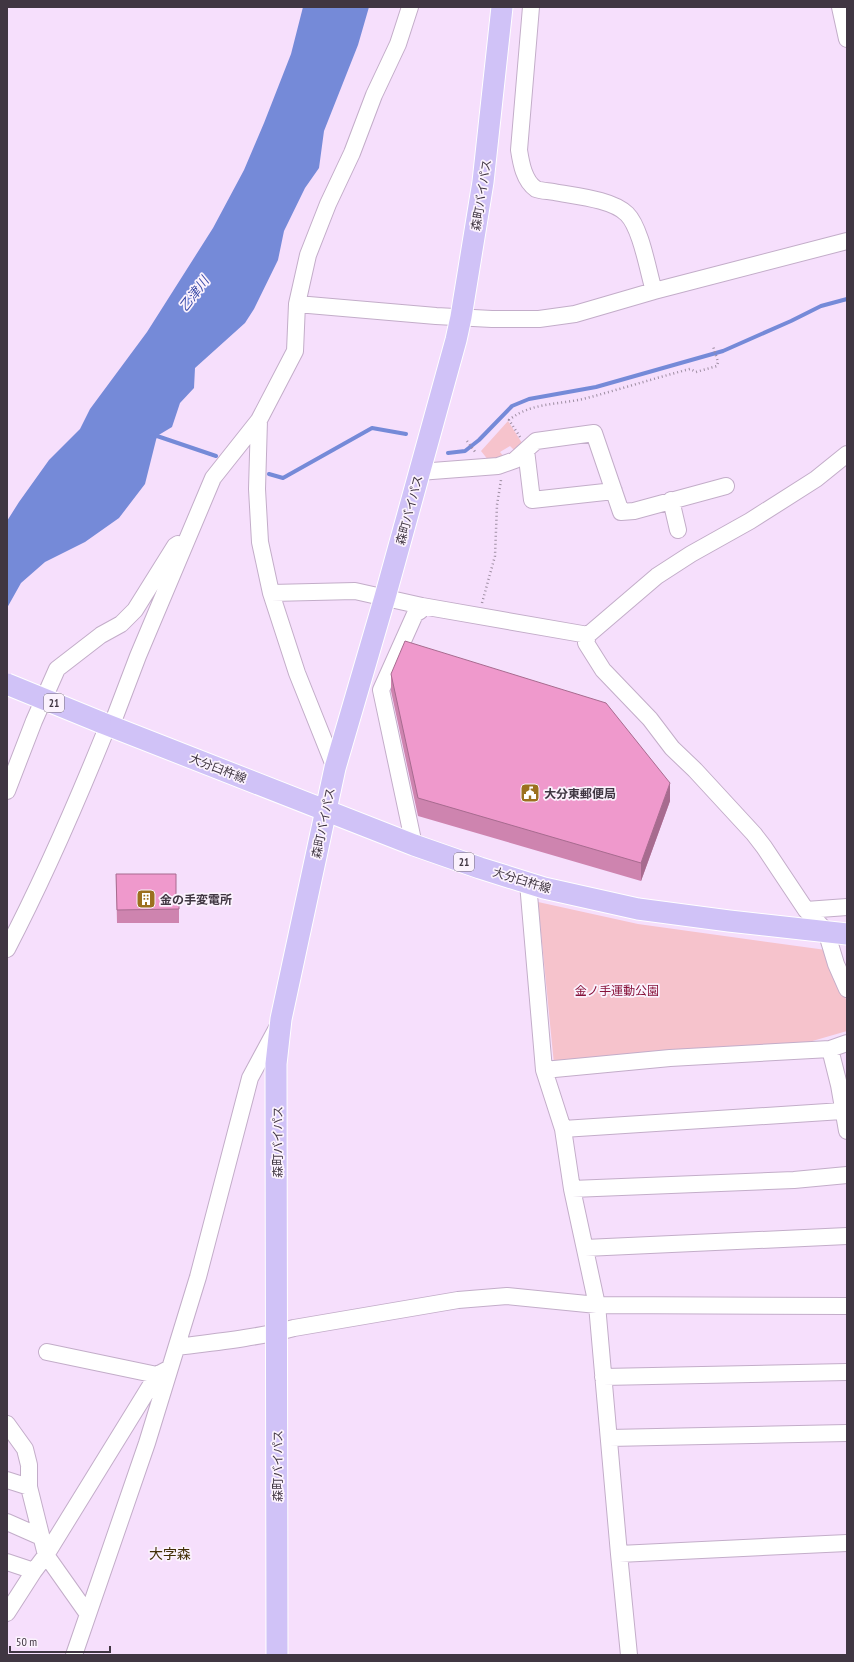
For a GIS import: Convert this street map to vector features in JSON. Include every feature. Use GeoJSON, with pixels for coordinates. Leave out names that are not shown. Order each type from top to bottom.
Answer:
{"type":"FeatureCollection","features":[{"type":"Feature","properties":{"kind":"main road","name":"森町バイパス"},"geometry":{"type":"LineString","coordinates":[[277,1655],[276,1064],[282,1019],[335,768],[385,596],[460,318],[483,182],[502,7]]}},
{"type":"Feature","properties":{"kind":"main road","name":"21"},"geometry":{"type":"LineString","coordinates":[[7,684],[106,725]]}},
{"type":"Feature","properties":{"kind":"main road","name":"大分臼杵線"},"geometry":{"type":"LineString","coordinates":[[106,725],[414,845],[528,883],[564,893],[638,909],[729,922],[847,934]]}},
{"type":"Feature","properties":{"kind":"street"},"geometry":{"type":"LineString","coordinates":[[7,949],[34,897],[66,827],[106,725],[138,656],[214,478],[259,420],[296,351],[297,304],[308,255],[328,204],[352,153],[374,95],[398,44],[410,7]]}},
{"type":"Feature","properties":{"kind":"street"},"geometry":{"type":"LineString","coordinates":[[531,7],[520,132],[519,150],[522,168],[536,189],[599,201],[618,207],[627,214],[636,228],[654,291]]}},
{"type":"Feature","properties":{"kind":"street"},"geometry":{"type":"LineString","coordinates":[[840,7],[847,39]]}},
{"type":"Feature","properties":{"kind":"street"},"geometry":{"type":"LineString","coordinates":[[297,304],[460,318],[539,319],[575,314],[654,291],[847,241]]}},
{"type":"Feature","properties":{"kind":"street"},"geometry":{"type":"LineString","coordinates":[[259,420],[257,489],[260,542],[271,593],[297,673],[335,768]]}},
{"type":"Feature","properties":{"kind":"street"},"geometry":{"type":"LineString","coordinates":[[419,472],[498,466],[515,460],[536,441],[594,433],[621,512],[634,511],[726,486]]}},
{"type":"Feature","properties":{"kind":"street"},"geometry":{"type":"LineString","coordinates":[[526,450],[532,500],[614,491]]}},
{"type":"Feature","properties":{"kind":"street"},"geometry":{"type":"LineString","coordinates":[[847,454],[816,479],[750,521],[691,554],[657,576],[588,635],[586,643],[603,670],[650,718],[672,748],[695,770],[754,834],[806,910],[826,931],[836,964],[847,989]]}},
{"type":"Feature","properties":{"kind":"street"},"geometry":{"type":"LineString","coordinates":[[671,500],[678,530]]}},
{"type":"Feature","properties":{"kind":"street"},"geometry":{"type":"LineString","coordinates":[[7,792],[34,721],[57,669],[101,634],[121,624],[140,602],[175,546],[189,536]]}},
{"type":"Feature","properties":{"kind":"street"},"geometry":{"type":"LineString","coordinates":[[271,593],[356,591],[385,596],[422,606],[588,635]]}},
{"type":"Feature","properties":{"kind":"street"},"geometry":{"type":"LineString","coordinates":[[414,845],[381,690],[415,614],[420,611],[422,606]]}},
{"type":"Feature","properties":{"kind":"street"},"geometry":{"type":"LineString","coordinates":[[528,883],[544,1070],[563,1128],[572,1189],[597,1305],[619,1554],[630,1655]]}},
{"type":"Feature","properties":{"kind":"street"},"geometry":{"type":"LineString","coordinates":[[806,910],[847,907]]}},
{"type":"Feature","properties":{"kind":"street"},"geometry":{"type":"LineString","coordinates":[[9,1608],[46,1555],[164,1371],[177,1346],[198,1277],[250,1078],[282,1019]]}},
{"type":"Feature","properties":{"kind":"street"},"geometry":{"type":"LineString","coordinates":[[544,1070],[670,1058],[830,1049],[847,1043]]}},
{"type":"Feature","properties":{"kind":"street"},"geometry":{"type":"LineString","coordinates":[[830,1049],[839,1085],[842,1110],[847,1131]]}},
{"type":"Feature","properties":{"kind":"street"},"geometry":{"type":"LineString","coordinates":[[563,1128],[842,1110]]}},
{"type":"Feature","properties":{"kind":"street"},"geometry":{"type":"LineString","coordinates":[[572,1189],[794,1180],[847,1175]]}},
{"type":"Feature","properties":{"kind":"street"},"geometry":{"type":"LineString","coordinates":[[585,1248],[847,1236]]}},
{"type":"Feature","properties":{"kind":"street"},"geometry":{"type":"LineString","coordinates":[[177,1346],[277,1332],[458,1300],[507,1296],[597,1305],[847,1306]]}},
{"type":"Feature","properties":{"kind":"street"},"geometry":{"type":"LineString","coordinates":[[47,1352],[164,1371]]}},
{"type":"Feature","properties":{"kind":"street"},"geometry":{"type":"LineString","coordinates":[[74,1655],[87,1613],[147,1443],[164,1371]]}},
{"type":"Feature","properties":{"kind":"street"},"geometry":{"type":"LineString","coordinates":[[603,1377],[847,1372]]}},
{"type":"Feature","properties":{"kind":"street"},"geometry":{"type":"LineString","coordinates":[[7,1424],[25,1449],[29,1465],[28,1487],[46,1555],[87,1613]]}},
{"type":"Feature","properties":{"kind":"street"},"geometry":{"type":"LineString","coordinates":[[609,1438],[847,1433]]}},
{"type":"Feature","properties":{"kind":"street"},"geometry":{"type":"LineString","coordinates":[[7,1480],[28,1487]]}},
{"type":"Feature","properties":{"kind":"street"},"geometry":{"type":"LineString","coordinates":[[7,1522],[41,1536]]}},
{"type":"Feature","properties":{"kind":"street"},"geometry":{"type":"LineString","coordinates":[[619,1554],[847,1544]]}},
{"type":"Feature","properties":{"kind":"street"},"geometry":{"type":"LineString","coordinates":[[7,1562],[34,1571]]}},
{"type":"Feature","properties":{"kind":"path"},"geometry":{"type":"LineString","coordinates":[[526,450],[523,442],[509,420],[526,410],[546,404],[585,398],[690,369],[696,372],[717,366],[718,359],[713,346]]}},
{"type":"Feature","properties":{"kind":"path"},"geometry":{"type":"LineString","coordinates":[[467,441],[478,455]]}},
{"type":"Feature","properties":{"kind":"path"},"geometry":{"type":"LineString","coordinates":[[478,616],[495,556],[497,505],[501,478]]}},
{"type":"Feature","properties":{"kind":"green space"},"geometry":{"type":"Polygon","coordinates":[[[508,421],[522,443],[514,450],[510,446],[500,452],[504,457],[489,461],[481,451],[508,421]]]}},
{"type":"Feature","properties":{"kind":"green space","name":"金ノ手運動公園"},"geometry":{"type":"Polygon","coordinates":[[[538,902],[638,924],[826,950],[847,1002],[847,1031],[809,1042],[554,1064],[538,902]]]}},
{"type":"Feature","properties":{"kind":"water","name":"乙津川"},"geometry":{"type":"Polygon","coordinates":[[[303,7],[369,7],[358,45],[324,131],[319,168],[305,188],[284,231],[278,260],[254,309],[245,323],[195,368],[194,388],[180,403],[172,427],[157,436],[145,484],[119,518],[85,542],[45,562],[21,583],[7,608],[7,521],[49,460],[80,429],[90,409],[147,332],[213,228],[244,170],[264,123],[291,54],[303,7]]]}},
{"type":"Feature","properties":{"kind":"building"},"geometry":{"type":"Polygon","coordinates":[[[405,641],[606,703],[670,783],[641,863],[418,798],[391,674],[405,641]]]}},
{"type":"Feature","properties":{"kind":"building"},"geometry":{"type":"Polygon","coordinates":[[[116,874],[176,874],[176,897],[179,897],[179,909],[117,910],[116,874]]]}},
{"type":"Feature","properties":{"kind":"waterway"},"geometry":{"type":"LineString","coordinates":[[448,453],[465,451],[479,440],[512,406],[529,399],[596,387],[723,351],[821,306],[847,299]]}},
{"type":"Feature","properties":{"kind":"waterway"},"geometry":{"type":"LineString","coordinates":[[269,474],[283,478],[372,428],[406,434]]}},
{"type":"Feature","properties":{"kind":"waterway"},"geometry":{"type":"LineString","coordinates":[[152,437],[157,436],[216,456]]}},
{"type":"Feature","properties":{"kind":"place","name":"大分東郵便局"},"geometry":{"type":"Point","coordinates":[530,793]}},
{"type":"Feature","properties":{"kind":"place","name":"金の手変電所"},"geometry":{"type":"Point","coordinates":[146,899]}},
{"type":"Feature","properties":{"kind":"district","name":"大字森"},"geometry":{"type":"Point","coordinates":[170,1554]}}]}
